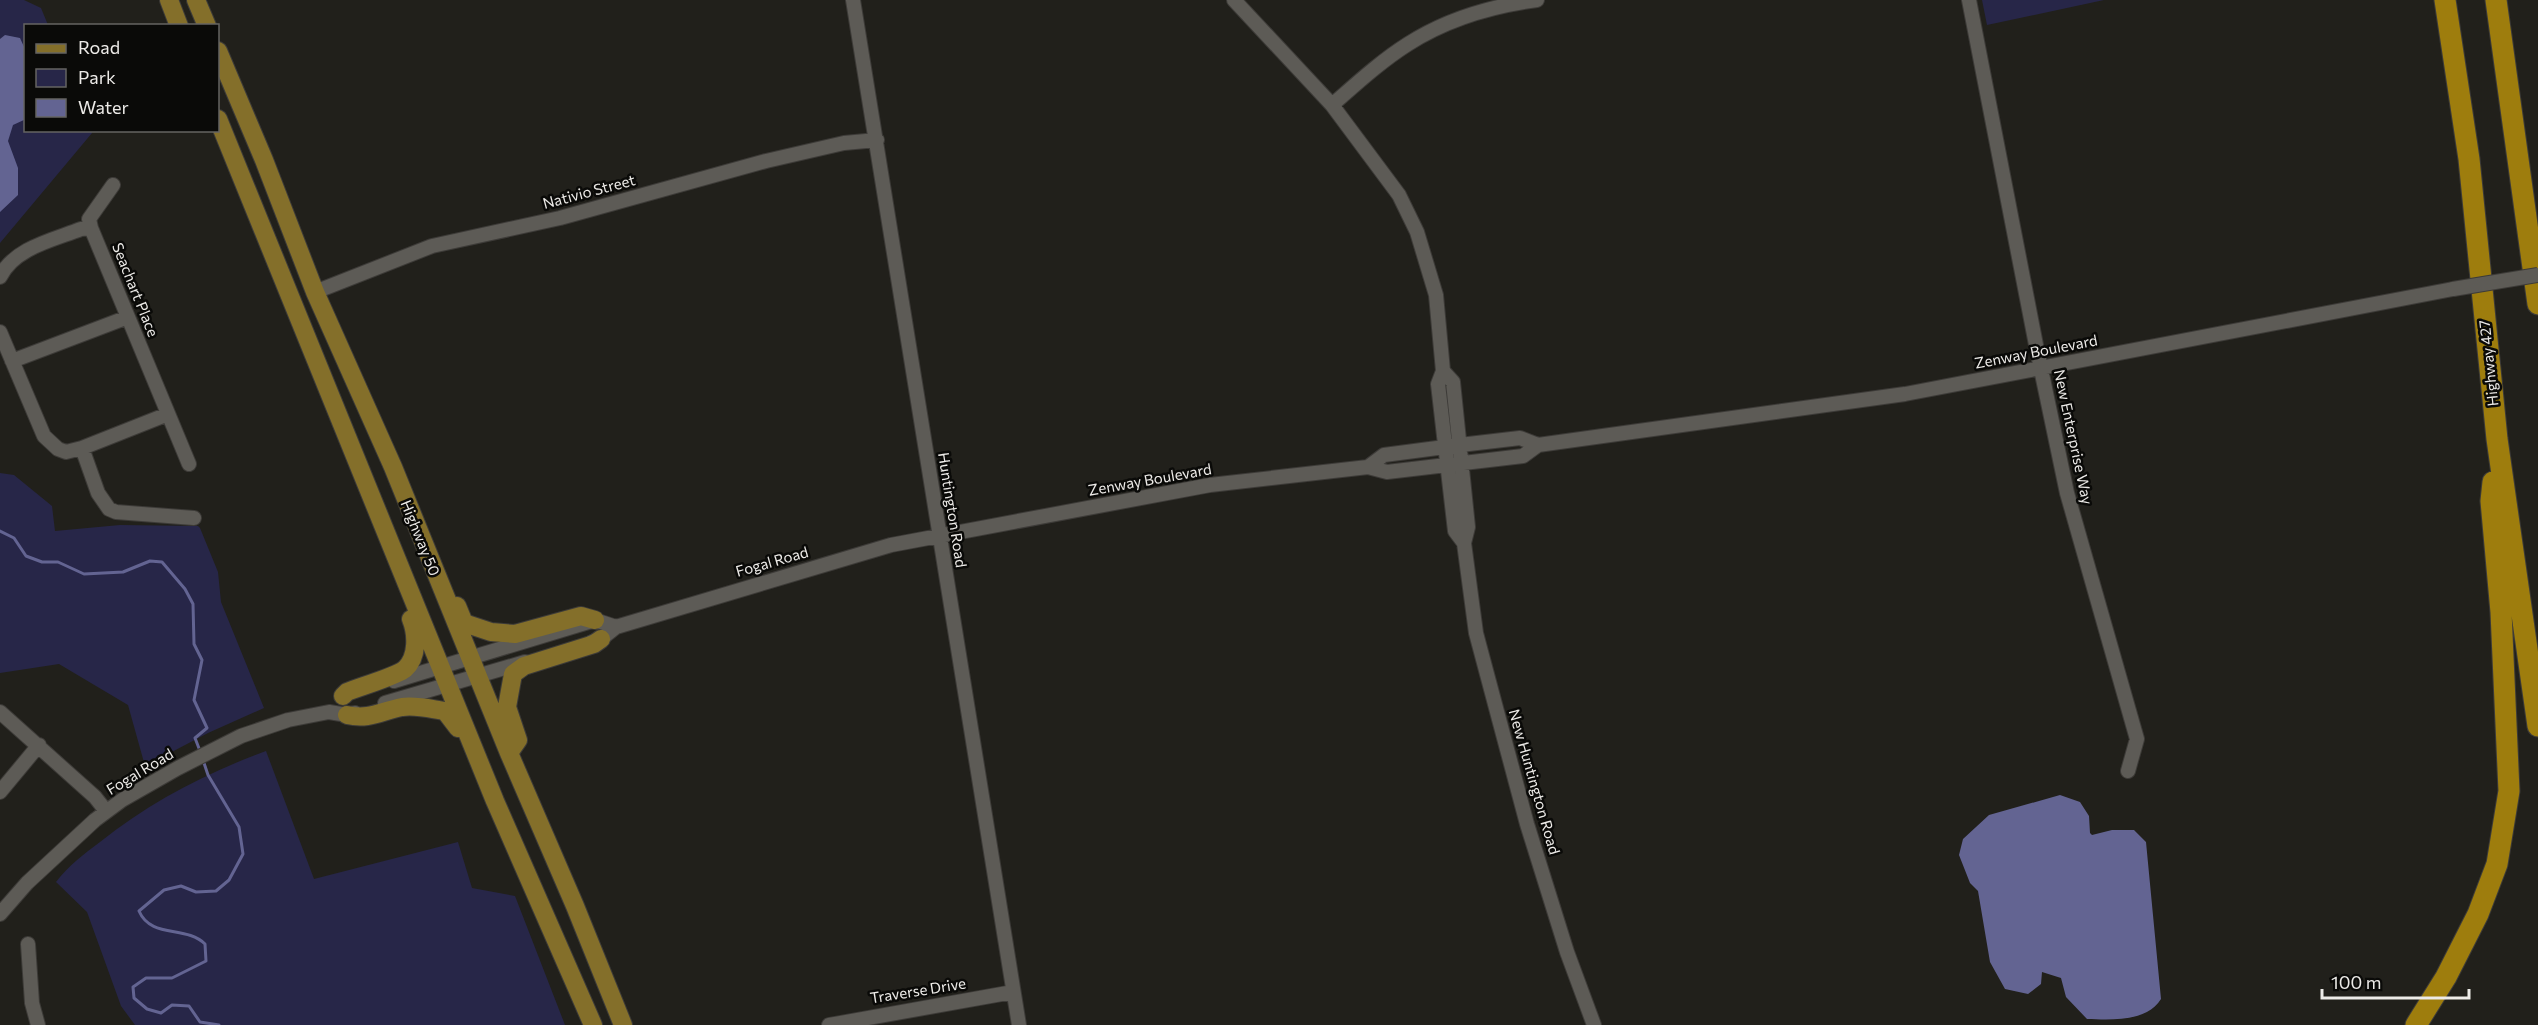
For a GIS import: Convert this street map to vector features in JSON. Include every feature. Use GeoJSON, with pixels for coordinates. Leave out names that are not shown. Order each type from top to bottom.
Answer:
{"type":"FeatureCollection","features":[{"type":"Feature","properties":{"kind":"highway","name":"Highway 427"},"geometry":{"type":"LineString","coordinates":[[2445,0],[2469,159],[2497,439],[2538,726]]}},
{"type":"Feature","properties":{"kind":"highway"},"geometry":{"type":"LineString","coordinates":[[2496,0],[2538,304]]}},
{"type":"Feature","properties":{"kind":"highway"},"geometry":{"type":"LineString","coordinates":[[2416,1025],[2446,977],[2478,914],[2497,864],[2509,791],[2502,612],[2491,501],[2497,439]]}},
{"type":"Feature","properties":{"kind":"main road"},"geometry":{"type":"LineString","coordinates":[[169,0],[178,24]]}},
{"type":"Feature","properties":{"kind":"main road"},"geometry":{"type":"LineString","coordinates":[[196,0],[206,24]]}},
{"type":"Feature","properties":{"kind":"main road","name":"Highway 50"},"geometry":{"type":"LineString","coordinates":[[219,53],[272,179],[315,292],[393,467],[622,1025]]}},
{"type":"Feature","properties":{"kind":"main road","name":"Highway 50"},"geometry":{"type":"LineString","coordinates":[[219,121],[478,760],[593,1025]]}},
{"type":"Feature","properties":{"kind":"main road"},"geometry":{"type":"LineString","coordinates":[[343,696],[347,692],[404,670],[411,659],[416,632],[396,584],[389,543]]}},
{"type":"Feature","properties":{"kind":"main road"},"geometry":{"type":"LineString","coordinates":[[431,564],[442,571],[464,623],[495,632],[515,634],[581,616],[595,620]]}},
{"type":"Feature","properties":{"kind":"main road"},"geometry":{"type":"LineString","coordinates":[[509,753],[518,740],[507,707],[513,674],[524,666],[594,644],[601,639]]}},
{"type":"Feature","properties":{"kind":"main road"},"geometry":{"type":"LineString","coordinates":[[338,713],[363,718],[404,706],[445,711],[454,721],[478,760]]}},
{"type":"Feature","properties":{"kind":"street","name":"Huntington Road"},"geometry":{"type":"LineString","coordinates":[[853,0],[878,140],[1019,1025]]}},
{"type":"Feature","properties":{"kind":"street","name":"New Huntington Road"},"geometry":{"type":"LineString","coordinates":[[1234,0],[1332,105],[1399,195],[1416,228],[1436,295],[1443,371],[1438,384],[1453,446],[1454,464],[1468,527],[1464,543],[1476,633],[1563,942],[1594,1025]]}},
{"type":"Feature","properties":{"kind":"street"},"geometry":{"type":"LineString","coordinates":[[1332,105],[1407,45],[1454,20],[1507,4],[1537,0]]}},
{"type":"Feature","properties":{"kind":"street","name":"New Enterprise Way"},"geometry":{"type":"LineString","coordinates":[[1969,0],[2067,493],[2137,739],[2127,771]]}},
{"type":"Feature","properties":{"kind":"street","name":"Nativio Street"},"geometry":{"type":"LineString","coordinates":[[315,292],[432,246],[560,218],[766,161],[844,143],[878,140]]}},
{"type":"Feature","properties":{"kind":"street"},"geometry":{"type":"LineString","coordinates":[[0,277],[3,270],[22,253],[81,229],[91,228],[90,219],[113,185]]}},
{"type":"Feature","properties":{"kind":"street","name":"Seachart Place"},"geometry":{"type":"LineString","coordinates":[[91,228],[189,464]]}},
{"type":"Feature","properties":{"kind":"street","name":"Zenway Boulevard"},"geometry":{"type":"LineString","coordinates":[[940,536],[1210,485],[1368,467],[1387,472],[1523,456],[1538,445],[1905,394],[2453,289],[2538,275]]}},
{"type":"Feature","properties":{"kind":"street"},"geometry":{"type":"LineString","coordinates":[[12,361],[128,317]]}},
{"type":"Feature","properties":{"kind":"street"},"geometry":{"type":"LineString","coordinates":[[0,332],[44,436],[58,449],[66,452],[82,448],[168,414]]}},
{"type":"Feature","properties":{"kind":"street","name":"Zenway Boulevard"},"geometry":{"type":"LineString","coordinates":[[1368,467],[1384,455],[1453,446],[1520,438],[1538,445]]}},
{"type":"Feature","properties":{"kind":"street"},"geometry":{"type":"LineString","coordinates":[[82,448],[104,505],[111,510],[194,518]]}},
{"type":"Feature","properties":{"kind":"street","name":"Fogal Road"},"geometry":{"type":"LineString","coordinates":[[0,914],[27,882],[106,811],[178,768],[241,736],[288,720],[338,713],[477,676],[601,639],[616,627],[891,545],[940,536]]}},
{"type":"Feature","properties":{"kind":"street"},"geometry":{"type":"LineString","coordinates":[[338,713],[343,696],[595,620],[616,627]]}},
{"type":"Feature","properties":{"kind":"street"},"geometry":{"type":"LineString","coordinates":[[0,712],[39,745],[106,811]]}},
{"type":"Feature","properties":{"kind":"street"},"geometry":{"type":"LineString","coordinates":[[0,792],[39,745]]}},
{"type":"Feature","properties":{"kind":"street"},"geometry":{"type":"LineString","coordinates":[[28,944],[32,1003],[38,1025]]}},
{"type":"Feature","properties":{"kind":"street","name":"Traverse Drive"},"geometry":{"type":"LineString","coordinates":[[830,1025],[1013,992]]}},
{"type":"Feature","properties":{"kind":"green space"},"geometry":{"type":"Polygon","coordinates":[[[0,0],[24,0],[41,8],[48,24],[24,24],[24,132],[92,133],[0,243],[0,0]]]}},
{"type":"Feature","properties":{"kind":"green space"},"geometry":{"type":"Polygon","coordinates":[[[1982,0],[2104,0],[1987,25],[1982,0]]]}},
{"type":"Feature","properties":{"kind":"green space"},"geometry":{"type":"Polygon","coordinates":[[[0,473],[14,475],[52,506],[55,531],[120,525],[198,526],[218,572],[221,602],[264,708],[208,733],[145,766],[128,705],[59,664],[0,673],[0,473]]]}},
{"type":"Feature","properties":{"kind":"green space"},"geometry":{"type":"Polygon","coordinates":[[[266,751],[314,879],[458,842],[472,888],[515,896],[565,1025],[135,1025],[121,1006],[87,912],[56,882],[88,851],[159,801],[200,779],[266,751]]]}},
{"type":"Feature","properties":{"kind":"water"},"geometry":{"type":"Polygon","coordinates":[[[5,35],[20,38],[24,47],[24,120],[13,125],[8,141],[18,168],[18,195],[0,212],[0,39],[5,35]]]}},
{"type":"Feature","properties":{"kind":"water"},"geometry":{"type":"Polygon","coordinates":[[[2060,795],[2080,802],[2089,816],[2092,835],[2112,830],[2134,830],[2146,842],[2161,999],[2155,1007],[2138,1016],[2087,1019],[2066,997],[2061,978],[2042,972],[2041,984],[2028,994],[2005,989],[1990,962],[1978,891],[1970,883],[1959,855],[1963,839],[1989,815],[2060,795]]]}},
{"type":"Feature","properties":{"kind":"waterway"},"geometry":{"type":"LineString","coordinates":[[0,531],[14,538],[26,556],[42,562],[58,562],[84,574],[123,572],[150,561],[162,562],[185,589],[193,604],[194,644],[202,660],[194,700],[207,728],[195,738],[200,751]]}},
{"type":"Feature","properties":{"kind":"waterway"},"geometry":{"type":"LineString","coordinates":[[203,760],[208,775],[239,827],[243,854],[229,880],[216,891],[196,892],[181,886],[164,890],[139,911],[145,920],[160,929],[197,938],[205,944],[206,961],[172,978],[146,978],[133,987],[134,998],[147,1009],[161,1013],[172,1005],[189,1006],[200,1022],[219,1025]]}}]}
